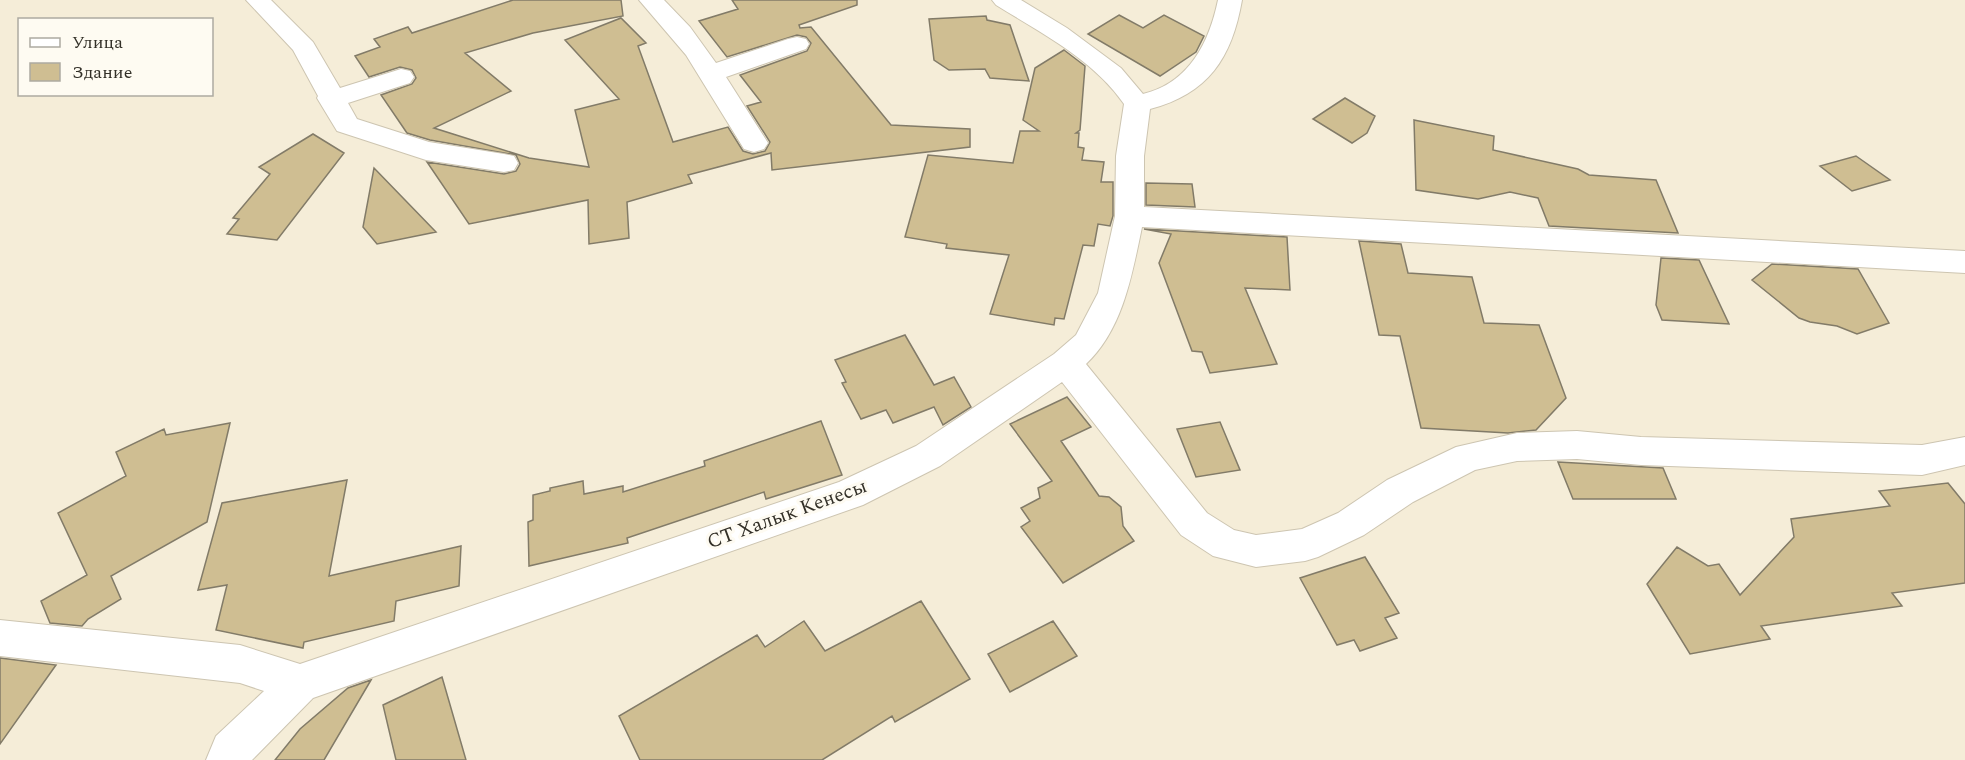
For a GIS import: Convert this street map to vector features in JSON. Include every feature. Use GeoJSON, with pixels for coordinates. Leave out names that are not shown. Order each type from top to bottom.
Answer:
{"type":"FeatureCollection","features":[{"type":"Feature","properties":{"kind":"street"},"geometry":{"type":"LineString","coordinates":[[258,0],[304,47],[330,98],[347,125],[426,152],[504,163]]}},
{"type":"Feature","properties":{"kind":"street"},"geometry":{"type":"LineString","coordinates":[[651,0],[671,19],[711,73],[754,143]]}},
{"type":"Feature","properties":{"kind":"street"},"geometry":{"type":"LineString","coordinates":[[1004,0],[1060,34],[1115,76],[1137,104],[1170,95],[1185,85],[1201,68],[1219,45],[1227,23],[1230,0]]}},
{"type":"Feature","properties":{"kind":"street"},"geometry":{"type":"LineString","coordinates":[[711,73],[797,44]]}},
{"type":"Feature","properties":{"kind":"street"},"geometry":{"type":"LineString","coordinates":[[330,98],[354,94],[401,77]]}},
{"type":"Feature","properties":{"kind":"street","name":"СТ Халык Кенесы"},"geometry":{"type":"LineString","coordinates":[[227,760],[231,751],[300,683],[850,494],[928,456],[1066,363],[1088,343],[1113,293],[1130,216],[1130,156],[1137,104]]}},
{"type":"Feature","properties":{"kind":"street"},"geometry":{"type":"LineString","coordinates":[[1130,216],[1965,262]]}},
{"type":"Feature","properties":{"kind":"street"},"geometry":{"type":"LineString","coordinates":[[1066,363],[1194,524],[1226,544],[1256,551],[1305,545],[1352,524],[1400,491],[1468,457],[1517,447],[1577,445],[1641,451],[1922,460],[1965,451]]}},
{"type":"Feature","properties":{"kind":"street"},"geometry":{"type":"LineString","coordinates":[[0,638],[240,664],[300,683]]}},
{"type":"Feature","properties":{"kind":"building"},"geometry":{"type":"Polygon","coordinates":[[[513,0],[621,0],[623,16],[533,33],[465,53],[511,91],[434,128],[529,158],[589,167],[575,110],[619,99],[565,40],[621,18],[646,43],[638,46],[673,142],[728,127],[743,151],[753,154],[765,151],[770,142],[747,106],[761,102],[740,75],[807,51],[811,43],[806,37],[797,35],[727,57],[699,21],[738,9],[732,0],[857,0],[857,5],[799,25],[800,28],[811,27],[891,125],[970,129],[970,147],[772,170],[771,153],[688,175],[692,183],[627,202],[629,238],[589,244],[588,200],[469,224],[427,162],[504,174],[516,171],[520,164],[516,155],[430,140],[407,133],[381,95],[412,84],[416,78],[412,70],[400,67],[369,77],[355,56],[380,47],[374,39],[408,27],[412,33],[513,0]]]}},
{"type":"Feature","properties":{"kind":"building"},"geometry":{"type":"Polygon","coordinates":[[[1119,15],[1143,28],[1164,15],[1204,36],[1196,52],[1160,76],[1088,34],[1119,15]]]}},
{"type":"Feature","properties":{"kind":"building"},"geometry":{"type":"Polygon","coordinates":[[[986,16],[987,20],[1010,25],[1029,81],[990,78],[985,69],[949,70],[934,60],[929,19],[986,16]]]}},
{"type":"Feature","properties":{"kind":"building"},"geometry":{"type":"Polygon","coordinates":[[[1064,50],[1085,66],[1080,130],[1076,133],[1079,133],[1078,147],[1084,148],[1082,160],[1104,162],[1101,182],[1113,182],[1113,216],[1110,226],[1098,224],[1094,246],[1083,245],[1064,319],[1055,318],[1054,325],[990,314],[1009,255],[946,248],[947,244],[905,237],[928,155],[1013,163],[1020,131],[1039,131],[1023,120],[1035,68],[1064,50]]]}},
{"type":"Feature","properties":{"kind":"building"},"geometry":{"type":"Polygon","coordinates":[[[1345,98],[1375,116],[1367,133],[1352,143],[1313,119],[1345,98]]]}},
{"type":"Feature","properties":{"kind":"building"},"geometry":{"type":"Polygon","coordinates":[[[1414,120],[1494,136],[1493,150],[1578,169],[1589,175],[1656,180],[1678,233],[1549,226],[1538,198],[1510,192],[1478,199],[1416,190],[1414,120]]]}},
{"type":"Feature","properties":{"kind":"building"},"geometry":{"type":"Polygon","coordinates":[[[313,134],[344,153],[277,240],[227,234],[239,219],[233,218],[270,174],[259,167],[313,134]]]}},
{"type":"Feature","properties":{"kind":"building"},"geometry":{"type":"Polygon","coordinates":[[[1856,156],[1890,180],[1852,191],[1820,166],[1856,156]]]}},
{"type":"Feature","properties":{"kind":"building"},"geometry":{"type":"Polygon","coordinates":[[[374,168],[436,232],[377,244],[363,227],[374,168]]]}},
{"type":"Feature","properties":{"kind":"building"},"geometry":{"type":"Polygon","coordinates":[[[1146,183],[1192,184],[1195,207],[1146,205],[1146,183]]]}},
{"type":"Feature","properties":{"kind":"building"},"geometry":{"type":"Polygon","coordinates":[[[1144,229],[1287,237],[1290,290],[1245,288],[1277,364],[1210,373],[1202,352],[1192,351],[1159,263],[1171,234],[1144,229]]]}},
{"type":"Feature","properties":{"kind":"building"},"geometry":{"type":"Polygon","coordinates":[[[1359,241],[1401,244],[1408,273],[1472,277],[1484,323],[1539,325],[1566,398],[1536,430],[1508,433],[1421,428],[1400,336],[1379,335],[1359,241]]]}},
{"type":"Feature","properties":{"kind":"building"},"geometry":{"type":"Polygon","coordinates":[[[1661,258],[1699,260],[1729,324],[1662,320],[1656,305],[1661,258]]]}},
{"type":"Feature","properties":{"kind":"building"},"geometry":{"type":"Polygon","coordinates":[[[1772,264],[1858,269],[1889,323],[1857,334],[1837,326],[1799,318],[1752,280],[1772,264]]]}},
{"type":"Feature","properties":{"kind":"building"},"geometry":{"type":"Polygon","coordinates":[[[905,335],[934,385],[954,377],[971,407],[943,425],[934,407],[893,423],[886,410],[861,419],[842,383],[846,382],[835,360],[905,335]]]}},
{"type":"Feature","properties":{"kind":"building"},"geometry":{"type":"Polygon","coordinates":[[[1067,397],[1091,427],[1061,441],[1099,496],[1109,497],[1121,507],[1123,526],[1134,541],[1063,583],[1021,527],[1030,521],[1021,508],[1040,498],[1038,488],[1052,481],[1010,424],[1067,397]]]}},
{"type":"Feature","properties":{"kind":"building"},"geometry":{"type":"Polygon","coordinates":[[[821,421],[842,475],[766,499],[764,492],[627,538],[628,543],[529,566],[528,522],[533,520],[533,495],[550,491],[550,488],[583,481],[584,494],[623,486],[623,492],[705,466],[704,461],[821,421]]]}},
{"type":"Feature","properties":{"kind":"building"},"geometry":{"type":"Polygon","coordinates":[[[1220,422],[1240,470],[1196,477],[1177,429],[1220,422]]]}},
{"type":"Feature","properties":{"kind":"building"},"geometry":{"type":"Polygon","coordinates":[[[230,423],[207,522],[111,576],[121,599],[88,619],[82,626],[50,623],[41,601],[87,575],[58,513],[126,476],[116,452],[164,429],[166,435],[230,423]]]}},
{"type":"Feature","properties":{"kind":"building"},"geometry":{"type":"Polygon","coordinates":[[[1558,462],[1663,468],[1676,499],[1573,499],[1558,462]]]}},
{"type":"Feature","properties":{"kind":"building"},"geometry":{"type":"Polygon","coordinates":[[[347,480],[329,576],[461,546],[459,586],[396,601],[394,621],[304,642],[303,648],[216,630],[227,585],[198,590],[222,503],[347,480]]]}},
{"type":"Feature","properties":{"kind":"building"},"geometry":{"type":"Polygon","coordinates":[[[1948,483],[1965,504],[1965,583],[1892,593],[1902,606],[1761,626],[1770,639],[1690,654],[1647,584],[1677,547],[1708,566],[1719,564],[1740,595],[1794,537],[1791,519],[1890,506],[1879,491],[1948,483]]]}},
{"type":"Feature","properties":{"kind":"building"},"geometry":{"type":"Polygon","coordinates":[[[1365,557],[1399,613],[1385,618],[1397,638],[1360,651],[1354,640],[1337,645],[1300,578],[1365,557]]]}},
{"type":"Feature","properties":{"kind":"building"},"geometry":{"type":"Polygon","coordinates":[[[921,601],[970,679],[895,722],[892,716],[822,760],[640,760],[619,716],[757,635],[765,647],[804,621],[825,651],[921,601]]]}},
{"type":"Feature","properties":{"kind":"building"},"geometry":{"type":"Polygon","coordinates":[[[1053,621],[1077,656],[1010,692],[988,654],[1053,621]]]}},
{"type":"Feature","properties":{"kind":"building"},"geometry":{"type":"Polygon","coordinates":[[[0,658],[56,665],[0,744],[0,658]]]}},
{"type":"Feature","properties":{"kind":"building"},"geometry":{"type":"Polygon","coordinates":[[[442,677],[466,760],[396,760],[383,705],[442,677]]]}},
{"type":"Feature","properties":{"kind":"building"},"geometry":{"type":"Polygon","coordinates":[[[371,680],[324,760],[275,760],[300,729],[348,688],[371,680]]]}}]}
